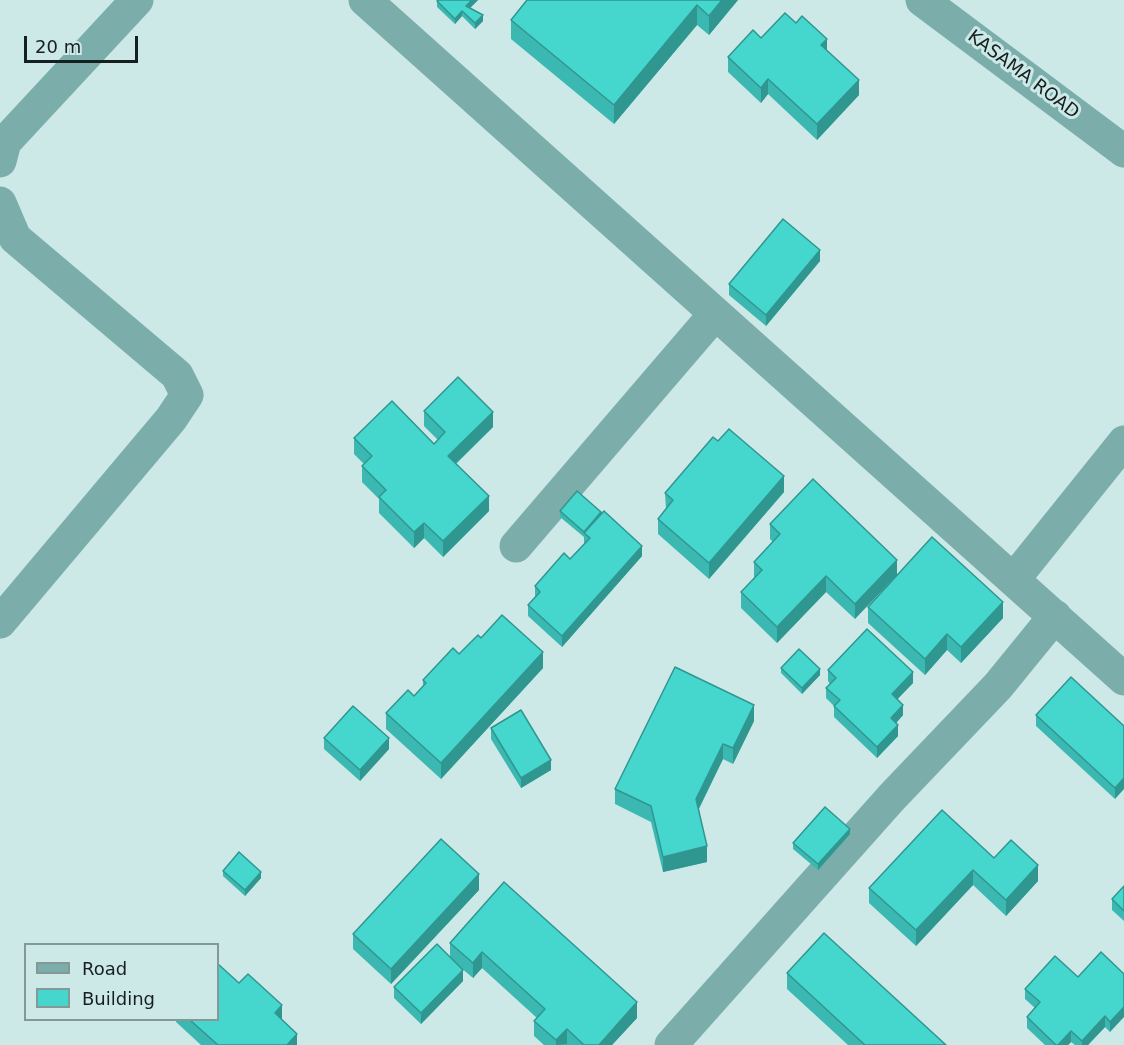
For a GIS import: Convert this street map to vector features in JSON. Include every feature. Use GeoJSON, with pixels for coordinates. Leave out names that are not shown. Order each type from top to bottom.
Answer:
{"type":"FeatureCollection","features":[{"type":"Feature","properties":{"kind":"street"},"geometry":{"type":"LineString","coordinates":[[0,161],[4,142],[137,0]]}},
{"type":"Feature","properties":{"kind":"street"},"geometry":{"type":"LineString","coordinates":[[365,0],[1124,679]]}},
{"type":"Feature","properties":{"kind":"street","name":"KASAMA ROAD"},"geometry":{"type":"LineString","coordinates":[[922,0],[1124,151]]}},
{"type":"Feature","properties":{"kind":"street"},"geometry":{"type":"LineString","coordinates":[[0,204],[15,238],[177,375],[187,395],[171,419],[0,622]]}},
{"type":"Feature","properties":{"kind":"street"},"geometry":{"type":"LineString","coordinates":[[516,546],[715,314]]}},
{"type":"Feature","properties":{"kind":"street"},"geometry":{"type":"LineString","coordinates":[[1014,579],[1124,442]]}},
{"type":"Feature","properties":{"kind":"street"},"geometry":{"type":"LineString","coordinates":[[670,1045],[892,797],[998,686],[1055,616]]}},
{"type":"Feature","properties":{"kind":"building"},"geometry":{"type":"Polygon","coordinates":[[[438,0],[472,0],[466,6],[483,15],[475,23],[462,11],[455,19],[438,0]]]}},
{"type":"Feature","properties":{"kind":"building"},"geometry":{"type":"Polygon","coordinates":[[[527,0],[722,0],[709,16],[697,5],[614,105],[511,20],[527,0]]]}},
{"type":"Feature","properties":{"kind":"building"},"geometry":{"type":"Polygon","coordinates":[[[785,13],[796,23],[802,16],[827,39],[821,45],[859,80],[817,124],[768,79],[761,88],[728,57],[753,30],[761,38],[785,13]]]}},
{"type":"Feature","properties":{"kind":"building"},"geometry":{"type":"Polygon","coordinates":[[[783,219],[820,250],[766,315],[729,284],[783,219]]]}},
{"type":"Feature","properties":{"kind":"building"},"geometry":{"type":"Polygon","coordinates":[[[458,377],[493,412],[448,456],[489,496],[443,541],[424,523],[414,532],[379,497],[386,490],[362,466],[372,456],[354,438],[392,401],[434,444],[445,432],[424,411],[458,377]]]}},
{"type":"Feature","properties":{"kind":"building"},"geometry":{"type":"Polygon","coordinates":[[[729,429],[784,476],[709,563],[658,519],[673,500],[665,493],[713,437],[718,441],[729,429]]]}},
{"type":"Feature","properties":{"kind":"building"},"geometry":{"type":"Polygon","coordinates":[[[813,479],[897,560],[855,604],[826,576],[777,627],[741,592],[762,570],[754,562],[780,534],[770,524],[813,479]]]}},
{"type":"Feature","properties":{"kind":"building"},"geometry":{"type":"Polygon","coordinates":[[[577,491],[601,512],[584,532],[560,511],[577,491]]]}},
{"type":"Feature","properties":{"kind":"building"},"geometry":{"type":"Polygon","coordinates":[[[604,511],[642,546],[562,636],[528,605],[540,592],[535,586],[564,553],[570,559],[590,538],[584,533],[604,511]]]}},
{"type":"Feature","properties":{"kind":"building"},"geometry":{"type":"Polygon","coordinates":[[[932,537],[1003,602],[961,647],[947,634],[925,659],[868,607],[932,537]]]}},
{"type":"Feature","properties":{"kind":"building"},"geometry":{"type":"Polygon","coordinates":[[[502,615],[543,652],[441,763],[386,713],[408,690],[414,696],[426,683],[423,680],[453,648],[459,654],[478,635],[481,638],[502,615]]]}},
{"type":"Feature","properties":{"kind":"building"},"geometry":{"type":"Polygon","coordinates":[[[867,629],[913,672],[892,694],[903,705],[891,718],[898,725],[877,747],[834,706],[840,700],[826,688],[836,678],[828,670],[867,629]]]}},
{"type":"Feature","properties":{"kind":"building"},"geometry":{"type":"Polygon","coordinates":[[[799,649],[820,669],[802,688],[781,668],[799,649]]]}},
{"type":"Feature","properties":{"kind":"building"},"geometry":{"type":"Polygon","coordinates":[[[675,667],[754,705],[733,748],[723,744],[696,799],[707,846],[663,857],[651,806],[615,789],[675,667]]]}},
{"type":"Feature","properties":{"kind":"building"},"geometry":{"type":"Polygon","coordinates":[[[1071,677],[1124,726],[1124,778],[1115,788],[1036,715],[1071,677]]]}},
{"type":"Feature","properties":{"kind":"building"},"geometry":{"type":"Polygon","coordinates":[[[353,706],[389,738],[360,770],[324,738],[353,706]]]}},
{"type":"Feature","properties":{"kind":"building"},"geometry":{"type":"Polygon","coordinates":[[[521,710],[551,760],[521,778],[491,728],[521,710]]]}},
{"type":"Feature","properties":{"kind":"building"},"geometry":{"type":"Polygon","coordinates":[[[825,807],[850,829],[818,864],[793,843],[825,807]]]}},
{"type":"Feature","properties":{"kind":"building"},"geometry":{"type":"Polygon","coordinates":[[[942,810],[994,858],[1011,840],[1038,865],[1006,900],[973,870],[916,930],[869,888],[942,810]]]}},
{"type":"Feature","properties":{"kind":"building"},"geometry":{"type":"Polygon","coordinates":[[[441,839],[479,874],[391,969],[353,934],[441,839]]]}},
{"type":"Feature","properties":{"kind":"building"},"geometry":{"type":"Polygon","coordinates":[[[239,852],[261,872],[245,890],[223,871],[239,852]]]}},
{"type":"Feature","properties":{"kind":"building"},"geometry":{"type":"Polygon","coordinates":[[[504,882],[637,1002],[599,1045],[584,1045],[567,1029],[556,1040],[534,1021],[545,1009],[482,952],[473,963],[450,943],[504,882]]]}},
{"type":"Feature","properties":{"kind":"building"},"geometry":{"type":"Polygon","coordinates":[[[1124,886],[1124,911],[1112,899],[1124,886]]]}},
{"type":"Feature","properties":{"kind":"building"},"geometry":{"type":"Polygon","coordinates":[[[824,933],[946,1045],[865,1045],[787,973],[824,933]]]}},
{"type":"Feature","properties":{"kind":"building"},"geometry":{"type":"Polygon","coordinates":[[[437,944],[463,970],[421,1013],[394,987],[437,944]]]}},
{"type":"Feature","properties":{"kind":"building"},"geometry":{"type":"Polygon","coordinates":[[[1101,952],[1124,974],[1124,1007],[1110,1022],[1105,1016],[1082,1041],[1071,1031],[1056,1045],[1027,1017],[1040,1002],[1025,989],[1055,956],[1078,977],[1101,952]]]}},
{"type":"Feature","properties":{"kind":"building"},"geometry":{"type":"Polygon","coordinates":[[[219,965],[239,983],[248,974],[282,1005],[275,1013],[297,1034],[287,1045],[218,1045],[191,1021],[219,1021],[219,965]]]}}]}
